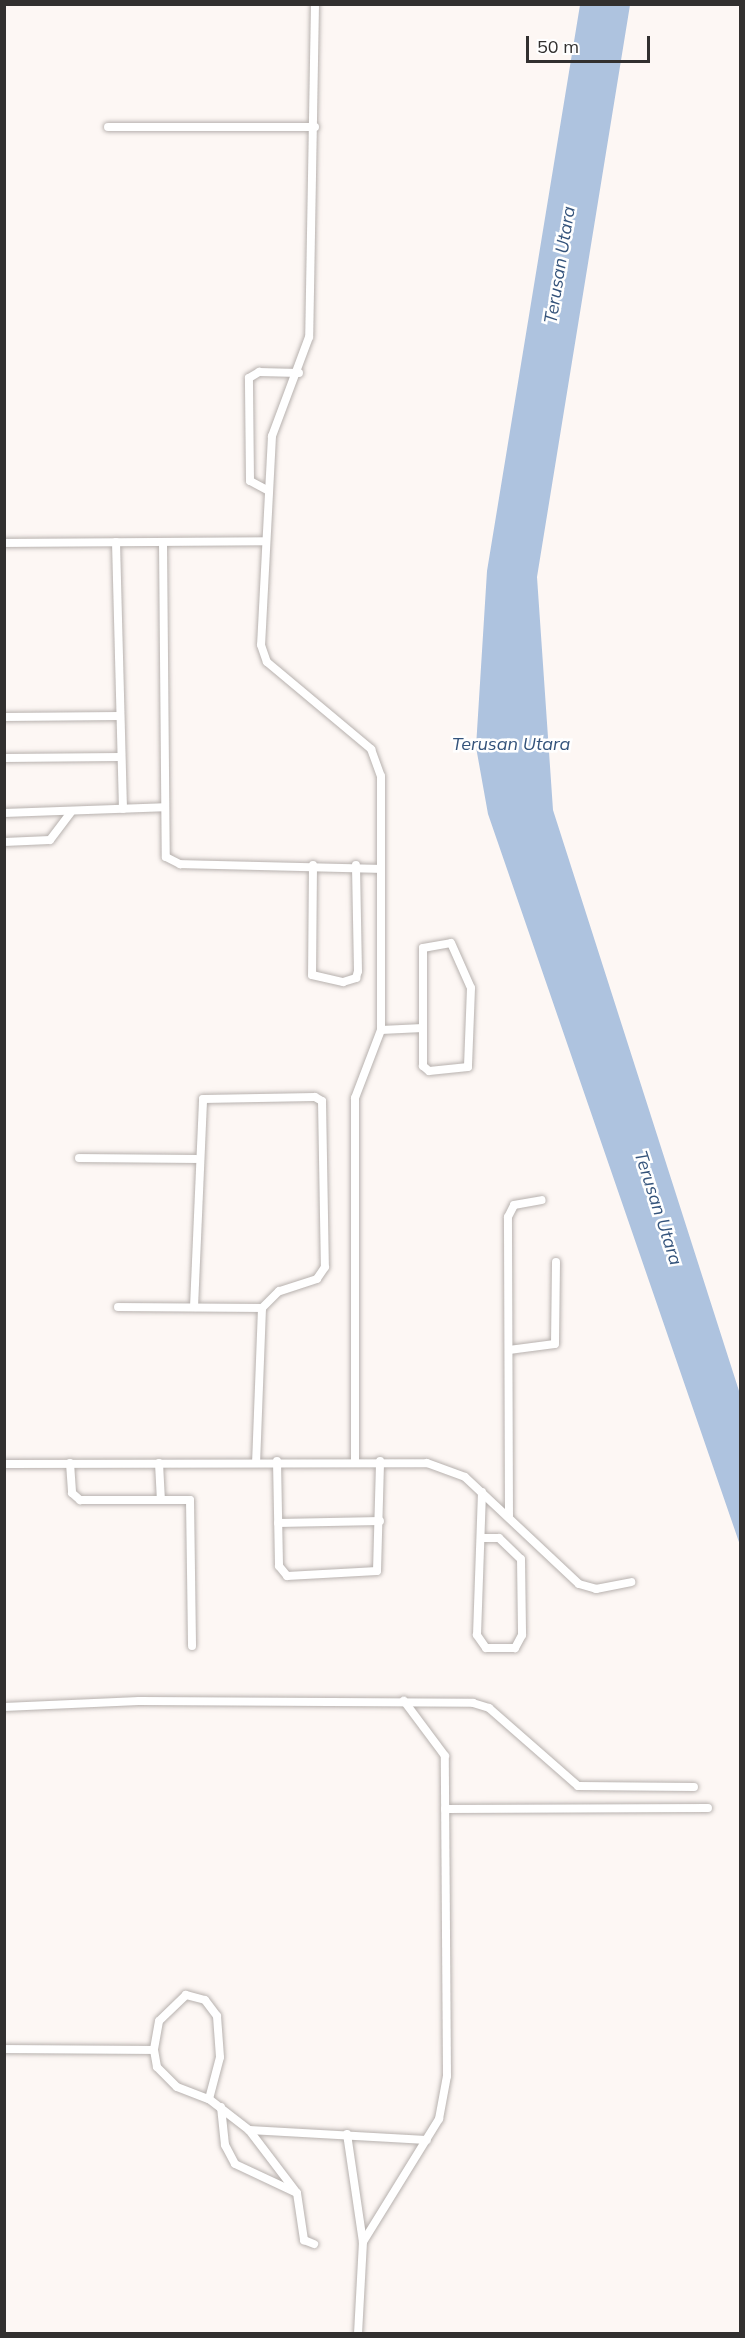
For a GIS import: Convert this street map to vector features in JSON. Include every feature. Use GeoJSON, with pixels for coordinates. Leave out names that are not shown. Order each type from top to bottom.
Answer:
{"type":"FeatureCollection","features":[{"type":"Feature","properties":{"kind":"lane"},"geometry":{"type":"LineString","coordinates":[[315,4],[315,127],[309,337],[298,373],[274,427],[264,541],[263,653],[371,749],[378,761],[381,1029],[355,1098],[355,1461]]}},
{"type":"Feature","properties":{"kind":"lane"},"geometry":{"type":"LineString","coordinates":[[108,127],[315,127]]}},
{"type":"Feature","properties":{"kind":"lane"},"geometry":{"type":"LineString","coordinates":[[267,490],[250,481],[249,378],[259,372],[298,373]]}},
{"type":"Feature","properties":{"kind":"lane"},"geometry":{"type":"LineString","coordinates":[[4,543],[264,541]]}},
{"type":"Feature","properties":{"kind":"lane"},"geometry":{"type":"LineString","coordinates":[[116,542],[123,809]]}},
{"type":"Feature","properties":{"kind":"lane"},"geometry":{"type":"LineString","coordinates":[[163,542],[164,849],[171,861],[356,865],[380,869]]}},
{"type":"Feature","properties":{"kind":"lane"},"geometry":{"type":"LineString","coordinates":[[4,717],[120,716]]}},
{"type":"Feature","properties":{"kind":"lane"},"geometry":{"type":"LineString","coordinates":[[4,758],[121,757]]}},
{"type":"Feature","properties":{"kind":"lane"},"geometry":{"type":"LineString","coordinates":[[4,813],[164,807]]}},
{"type":"Feature","properties":{"kind":"lane"},"geometry":{"type":"LineString","coordinates":[[4,842],[50,840],[71,812]]}},
{"type":"Feature","properties":{"kind":"lane"},"geometry":{"type":"LineString","coordinates":[[313,865],[312,975],[343,982],[356,978],[358,970],[356,865]]}},
{"type":"Feature","properties":{"kind":"lane"},"geometry":{"type":"LineString","coordinates":[[452,943],[471,988],[468,1067],[429,1071],[423,1066],[423,1028],[423,948],[452,943]]}},
{"type":"Feature","properties":{"kind":"lane"},"geometry":{"type":"LineString","coordinates":[[381,1029],[423,1028]]}},
{"type":"Feature","properties":{"kind":"lane"},"geometry":{"type":"LineString","coordinates":[[118,1307],[262,1308],[279,1292],[323,1275],[322,1101],[315,1097],[203,1099],[196,1159],[194,1307]]}},
{"type":"Feature","properties":{"kind":"lane"},"geometry":{"type":"LineString","coordinates":[[79,1158],[196,1159]]}},
{"type":"Feature","properties":{"kind":"lane"},"geometry":{"type":"LineString","coordinates":[[509,1517],[508,1217],[514,1204],[542,1200]]}},
{"type":"Feature","properties":{"kind":"lane"},"geometry":{"type":"LineString","coordinates":[[508,1350],[555,1344],[556,1262]]}},
{"type":"Feature","properties":{"kind":"lane"},"geometry":{"type":"LineString","coordinates":[[256,1461],[262,1308]]}},
{"type":"Feature","properties":{"kind":"lane"},"geometry":{"type":"LineString","coordinates":[[277,1461],[279,1566],[287,1576],[372,1575],[379,1565],[380,1461]]}},
{"type":"Feature","properties":{"kind":"lane"},"geometry":{"type":"LineString","coordinates":[[4,1464],[380,1461],[447,1467],[482,1492],[588,1588],[631,1582]]}},
{"type":"Feature","properties":{"kind":"lane"},"geometry":{"type":"LineString","coordinates":[[70,1463],[72,1493],[80,1500],[185,1498],[192,1504],[192,1646]]}},
{"type":"Feature","properties":{"kind":"lane"},"geometry":{"type":"LineString","coordinates":[[159,1463],[161,1498]]}},
{"type":"Feature","properties":{"kind":"lane"},"geometry":{"type":"LineString","coordinates":[[481,1538],[499,1538],[521,1559],[522,1635],[515,1648],[486,1648],[477,1635],[482,1492]]}},
{"type":"Feature","properties":{"kind":"lane"},"geometry":{"type":"LineString","coordinates":[[278,1523],[380,1521]]}},
{"type":"Feature","properties":{"kind":"lane"},"geometry":{"type":"LineString","coordinates":[[4,1707],[404,1701],[480,1704],[578,1786],[694,1787]]}},
{"type":"Feature","properties":{"kind":"lane"},"geometry":{"type":"LineString","coordinates":[[363,2242],[427,2140],[443,2108],[447,2076],[445,1809],[442,1747],[404,1701]]}},
{"type":"Feature","properties":{"kind":"lane"},"geometry":{"type":"LineString","coordinates":[[445,1809],[708,1808]]}},
{"type":"Feature","properties":{"kind":"lane"},"geometry":{"type":"LineString","coordinates":[[209,2099],[220,2037],[217,2016],[205,2000],[186,1995],[174,2002],[159,2021],[154,2050],[164,2077],[209,2099],[249,2130],[297,2193],[304,2240],[314,2244]]}},
{"type":"Feature","properties":{"kind":"lane"},"geometry":{"type":"LineString","coordinates":[[4,2049],[154,2050]]}},
{"type":"Feature","properties":{"kind":"lane"},"geometry":{"type":"LineString","coordinates":[[221,2108],[225,2145],[235,2164],[297,2193]]}},
{"type":"Feature","properties":{"kind":"lane"},"geometry":{"type":"LineString","coordinates":[[249,2130],[347,2133],[427,2140]]}},
{"type":"Feature","properties":{"kind":"lane"},"geometry":{"type":"LineString","coordinates":[[347,2133],[363,2242],[358,2334]]}},
{"type":"Feature","properties":{"kind":"water","name":"Terusan Utara"},"geometry":{"type":"Polygon","coordinates":[[[580,5],[630,5],[537,577],[553,810],[740,1394],[740,1545],[488,814],[476,747],[487,571],[580,5]]]}}]}
